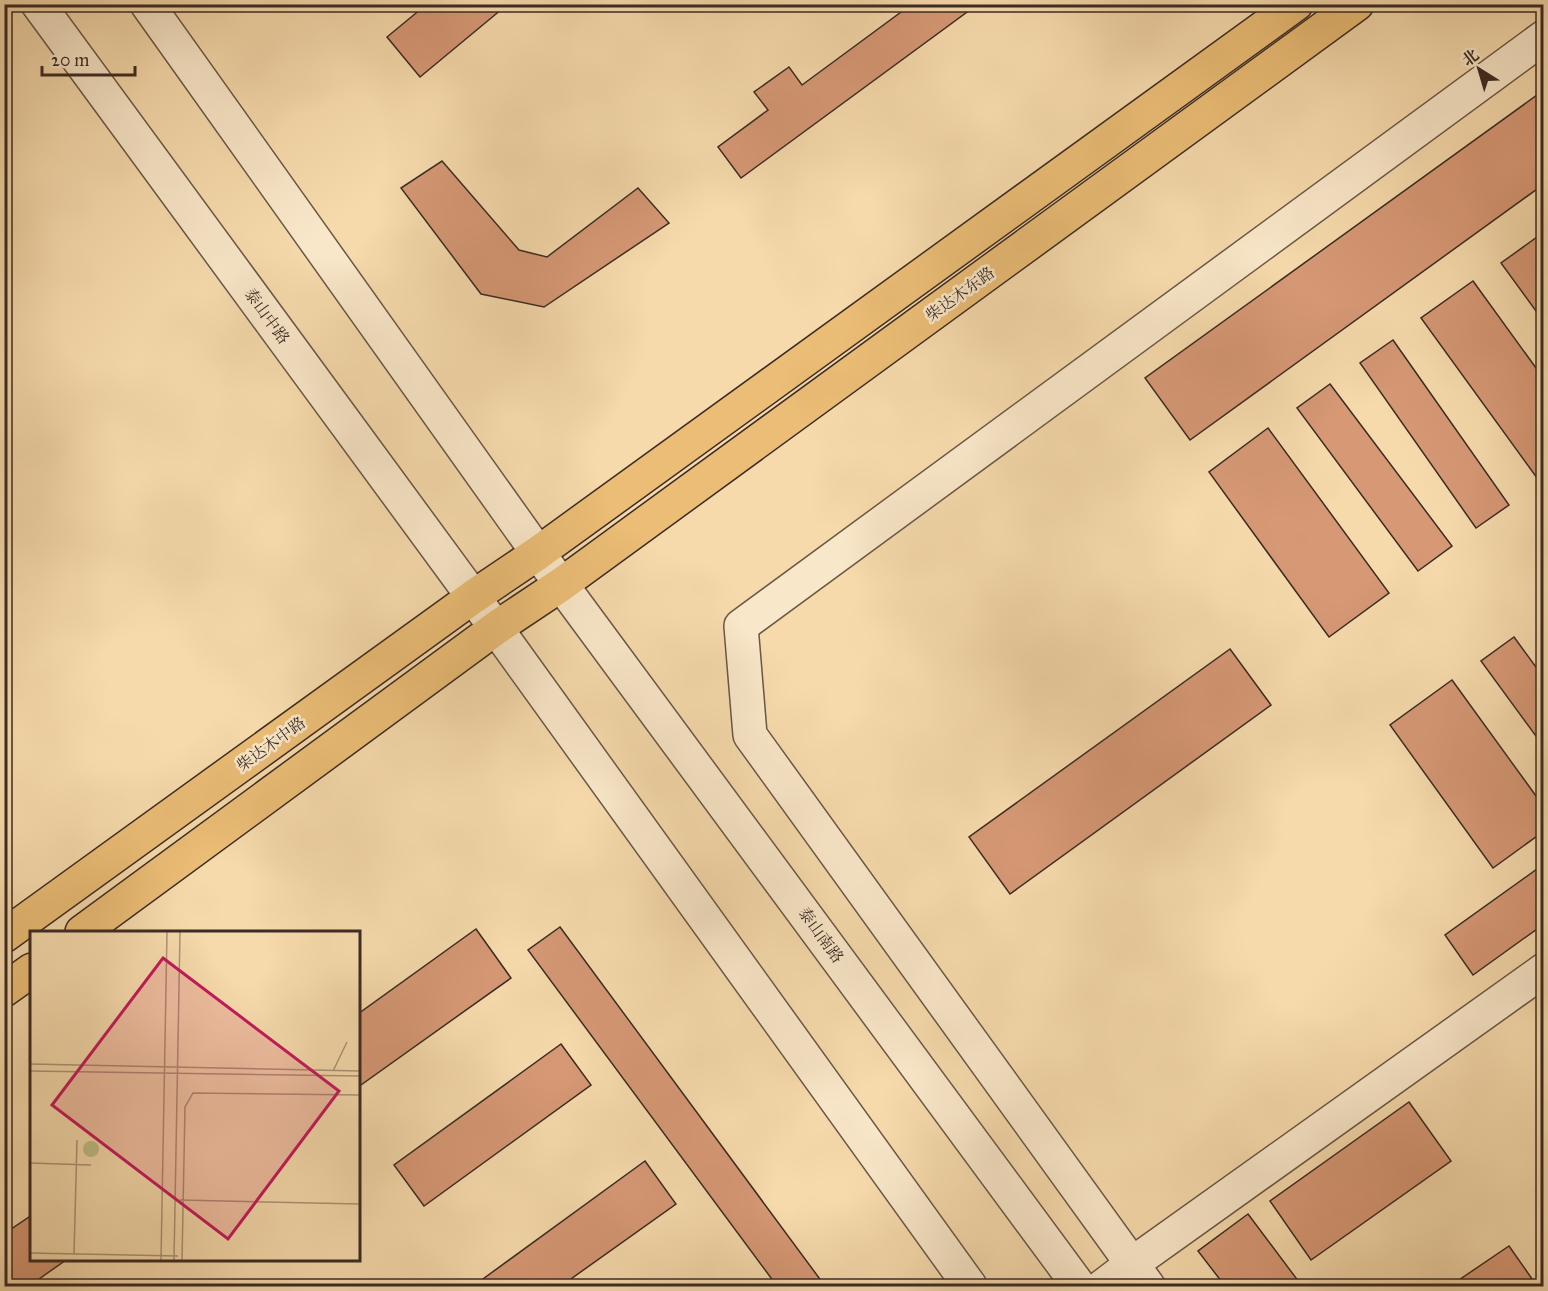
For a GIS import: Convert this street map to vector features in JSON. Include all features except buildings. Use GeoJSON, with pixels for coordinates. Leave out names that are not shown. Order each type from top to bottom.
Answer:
{"type":"FeatureCollection","features":[{"type":"Feature","properties":{"kind":"main road"},"geometry":{"type":"LineString","coordinates":[[538,553],[1296,4]]}},
{"type":"Feature","properties":{"kind":"main road","name":"柴达木东路"},"geometry":{"type":"LineString","coordinates":[[562,584],[1358,4]]}},
{"type":"Feature","properties":{"kind":"main road","name":"柴达木中路"},"geometry":{"type":"LineString","coordinates":[[4,936],[473,597],[538,553]]}},
{"type":"Feature","properties":{"kind":"main road"},"geometry":{"type":"LineString","coordinates":[[85,931],[496,627],[562,584]]}},
{"type":"Feature","properties":{"kind":"main road"},"geometry":{"type":"LineString","coordinates":[[4,990],[30,971]]}},
{"type":"Feature","properties":{"kind":"street","name":"泰山中路"},"geometry":{"type":"LineString","coordinates":[[38,4],[496,627]]}},
{"type":"Feature","properties":{"kind":"street"},"geometry":{"type":"LineString","coordinates":[[147,4],[562,584]]}},
{"type":"Feature","properties":{"kind":"street"},"geometry":{"type":"LineString","coordinates":[[1140,1275],[750,735],[741,626],[1544,37]]}},
{"type":"Feature","properties":{"kind":"street","name":"泰山南路"},"geometry":{"type":"LineString","coordinates":[[562,584],[1079,1287]]}},
{"type":"Feature","properties":{"kind":"street"},"geometry":{"type":"LineString","coordinates":[[496,627],[970,1287]]}},
{"type":"Feature","properties":{"kind":"street"},"geometry":{"type":"LineString","coordinates":[[1103,1287],[1140,1275],[1544,970]]}}]}
